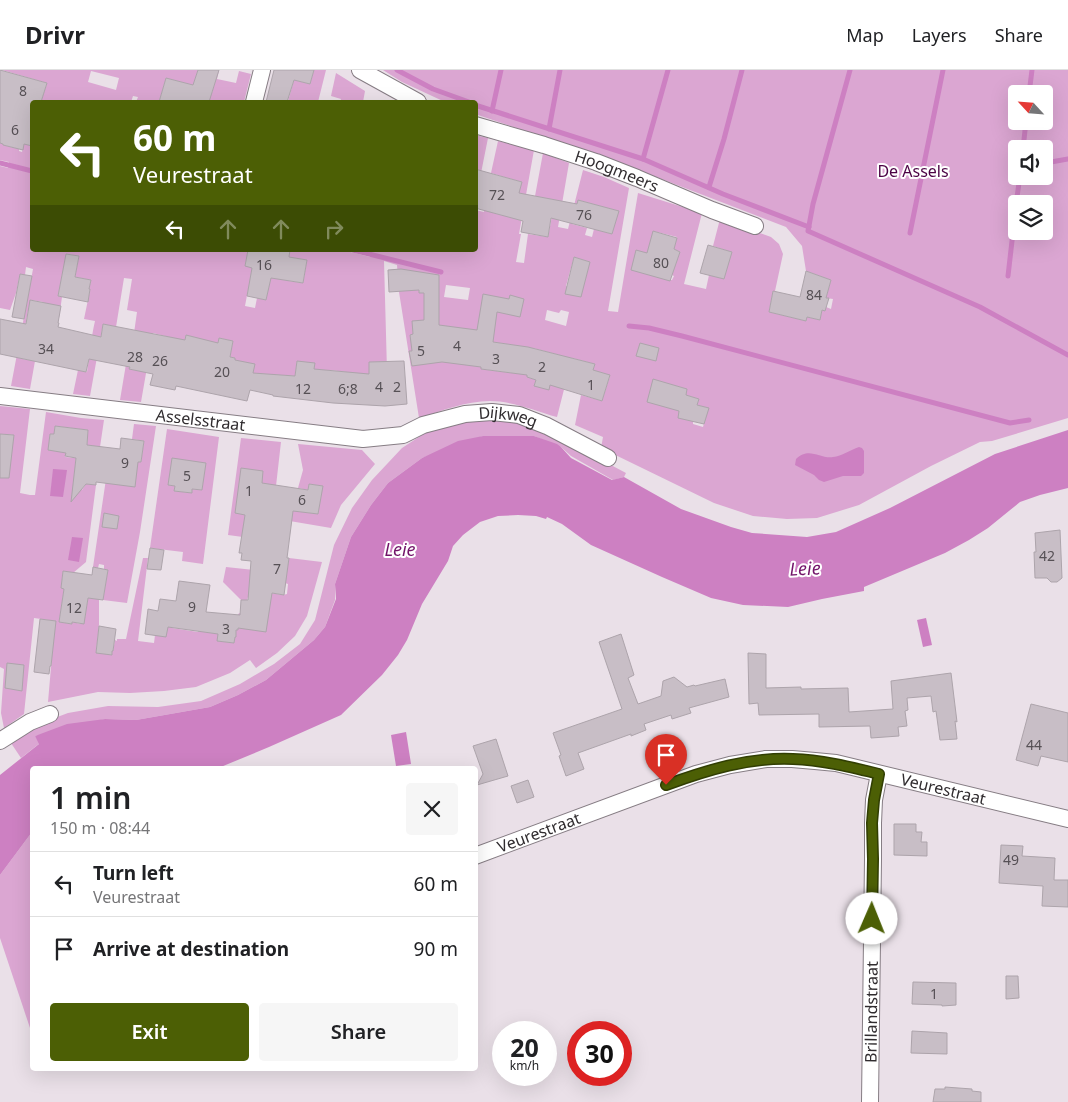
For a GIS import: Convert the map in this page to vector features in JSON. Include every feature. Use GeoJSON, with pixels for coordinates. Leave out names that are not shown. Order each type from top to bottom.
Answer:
{"type":"FeatureCollection","features":[{"type":"Feature","properties":{"kind":"street"},"geometry":{"type":"LineString","coordinates":[[254,100],[262,70]]}},
{"type":"Feature","properties":{"kind":"street"},"geometry":{"type":"LineString","coordinates":[[360,70],[414,100]]}},
{"type":"Feature","properties":{"kind":"street","name":"Hoogmeers"},"geometry":{"type":"LineString","coordinates":[[478,126],[596,162],[755,226]]}},
{"type":"Feature","properties":{"kind":"street","name":"Asselsstraat"},"geometry":{"type":"LineString","coordinates":[[0,396],[363,438],[403,435]]}},
{"type":"Feature","properties":{"kind":"street","name":"Dijkweg"},"geometry":{"type":"LineString","coordinates":[[403,435],[423,425],[466,414],[492,412],[518,415],[546,426],[608,458]]}},
{"type":"Feature","properties":{"kind":"street"},"geometry":{"type":"LineString","coordinates":[[0,741],[30,722],[50,714]]}},
{"type":"Feature","properties":{"kind":"street","name":"Veurestraat"},"geometry":{"type":"LineString","coordinates":[[478,855],[696,774],[730,765],[766,759],[792,758],[836,763],[1068,819]]}},
{"type":"Feature","properties":{"kind":"street","name":"Brillandstraat"},"geometry":{"type":"LineString","coordinates":[[870,1102],[872,823],[879,774]]}},
{"type":"Feature","properties":{"kind":"green space"},"geometry":{"type":"Polygon","coordinates":[[[2,70],[198,70],[194,84],[219,70],[217,79],[236,83],[239,71],[251,74],[244,100],[188,100],[191,90],[211,94],[213,91],[166,78],[160,100],[137,100],[138,97],[133,96],[132,100],[42,100],[47,83],[2,70]],[[91,71],[88,82],[116,90],[119,78],[91,71]]]}},
{"type":"Feature","properties":{"kind":"green space"},"geometry":{"type":"Polygon","coordinates":[[[314,70],[326,70],[318,100],[288,100],[294,80],[310,84],[314,70]]]}},
{"type":"Feature","properties":{"kind":"green space","name":"De Assels"},"geometry":{"type":"Polygon","coordinates":[[[383,70],[1068,70],[1068,418],[992,441],[980,442],[859,505],[817,518],[787,519],[753,516],[714,503],[601,448],[603,437],[575,425],[581,395],[602,401],[610,376],[593,370],[595,364],[572,358],[557,417],[515,404],[481,401],[419,418],[399,292],[397,265],[384,261],[387,371],[381,362],[369,362],[369,377],[330,370],[314,372],[297,361],[295,376],[262,375],[230,385],[235,358],[230,357],[233,341],[219,338],[215,356],[194,352],[197,338],[186,335],[180,358],[167,350],[169,337],[153,333],[141,402],[120,400],[126,364],[130,365],[129,369],[142,371],[134,333],[137,312],[127,310],[132,279],[124,278],[116,327],[103,324],[90,396],[73,394],[78,370],[87,372],[95,321],[84,319],[91,280],[75,277],[79,256],[67,254],[58,296],[62,297],[59,318],[43,302],[31,300],[24,332],[23,359],[35,361],[30,389],[11,386],[33,269],[26,267],[25,275],[20,274],[10,310],[0,308],[0,166],[8,168],[9,162],[0,160],[0,143],[19,149],[22,152],[24,144],[30,146],[30,252],[248,252],[245,266],[288,262],[290,252],[351,252],[370,257],[370,252],[478,252],[478,211],[484,212],[484,210],[521,182],[491,173],[498,141],[534,150],[516,262],[524,263],[528,234],[548,237],[555,200],[535,196],[543,153],[569,163],[558,227],[568,229],[583,170],[629,188],[608,311],[618,312],[638,193],[702,213],[684,284],[706,289],[709,275],[724,279],[731,252],[713,246],[720,219],[771,237],[779,244],[783,254],[769,312],[806,321],[807,317],[820,320],[822,310],[825,311],[826,307],[831,309],[833,299],[826,298],[831,280],[806,271],[802,246],[786,227],[620,163],[478,115],[478,100],[441,100],[402,82],[383,70]],[[578,200],[572,224],[587,228],[585,235],[592,237],[594,229],[612,234],[618,211],[578,200]],[[653,231],[670,280],[674,276],[672,275],[680,252],[674,249],[677,237],[653,231]],[[574,257],[566,286],[582,290],[590,262],[574,257]],[[293,258],[289,281],[303,283],[307,260],[293,258]],[[269,285],[248,290],[245,306],[255,308],[257,298],[266,300],[269,285]],[[446,285],[444,297],[468,300],[470,288],[446,285]],[[547,310],[545,320],[566,326],[569,312],[561,310],[559,313],[547,310]],[[484,341],[481,369],[511,373],[513,345],[484,341]],[[533,348],[527,377],[536,380],[534,386],[550,383],[559,355],[533,348]],[[668,384],[679,411],[693,421],[693,424],[703,427],[708,408],[697,405],[699,399],[686,395],[687,389],[668,384]]]}},
{"type":"Feature","properties":{"kind":"green space"},"geometry":{"type":"Polygon","coordinates":[[[336,73],[365,91],[363,100],[341,100],[331,96],[336,73]]]}},
{"type":"Feature","properties":{"kind":"green space"},"geometry":{"type":"Polygon","coordinates":[[[478,136],[488,138],[478,188],[478,136]]]}},
{"type":"Feature","properties":{"kind":"green space"},"geometry":{"type":"Polygon","coordinates":[[[0,406],[30,409],[20,493],[30,495],[35,495],[46,412],[104,420],[100,447],[87,445],[88,430],[55,426],[54,434],[50,434],[49,444],[66,453],[65,457],[76,458],[73,489],[82,490],[86,484],[96,485],[86,562],[73,573],[63,571],[61,588],[64,589],[59,622],[81,624],[82,616],[85,617],[88,598],[99,599],[99,626],[96,652],[111,655],[115,640],[126,639],[143,558],[148,558],[138,641],[154,643],[155,635],[168,621],[173,622],[172,628],[198,632],[201,615],[218,628],[218,641],[234,643],[236,630],[238,630],[238,614],[256,614],[248,597],[247,600],[241,600],[223,582],[226,567],[254,570],[258,539],[228,535],[241,438],[281,442],[276,486],[282,509],[318,514],[322,486],[309,484],[308,490],[298,488],[303,470],[298,444],[362,450],[375,464],[341,505],[331,528],[272,518],[265,592],[287,594],[288,584],[285,583],[289,558],[322,562],[307,616],[295,636],[277,653],[256,668],[250,660],[230,673],[196,687],[130,693],[98,692],[48,702],[55,621],[34,618],[24,714],[4,728],[1,713],[4,669],[0,667],[0,463],[13,435],[0,434],[0,406]]]}},
{"type":"Feature","properties":{"kind":"green space"},"geometry":{"type":"Polygon","coordinates":[[[486,417],[517,421],[560,438],[626,473],[624,477],[613,480],[571,456],[561,447],[534,436],[483,436],[422,458],[388,483],[371,505],[351,537],[335,584],[335,600],[325,627],[314,640],[266,680],[210,707],[136,720],[105,719],[35,736],[40,743],[21,758],[9,740],[36,725],[68,713],[108,706],[158,707],[201,701],[240,684],[274,664],[300,644],[315,620],[334,545],[352,508],[372,480],[402,448],[425,433],[452,423],[486,417]]]}},
{"type":"Feature","properties":{"kind":"green space"},"geometry":{"type":"Polygon","coordinates":[[[134,424],[156,426],[127,603],[103,600],[108,570],[104,569],[104,565],[99,564],[98,568],[93,567],[106,479],[133,461],[141,462],[144,441],[132,439],[134,424]]]}},
{"type":"Feature","properties":{"kind":"green space"},"geometry":{"type":"Polygon","coordinates":[[[167,429],[219,437],[203,564],[182,561],[183,552],[150,548],[167,429]],[[205,463],[168,485],[175,486],[174,491],[192,493],[192,489],[202,490],[205,463]]]}},
{"type":"Feature","properties":{"kind":"green space"},"geometry":{"type":"Polygon","coordinates":[[[30,835],[30,1028],[0,938],[0,875],[30,835]]]}},
{"type":"Feature","properties":{"kind":"water","name":"Leie"},"geometry":{"type":"Polygon","coordinates":[[[1068,430],[1068,488],[1020,502],[988,528],[969,540],[945,553],[864,587],[864,591],[788,607],[743,605],[711,598],[591,545],[562,524],[547,517],[546,519],[536,516],[498,516],[480,522],[463,535],[453,546],[448,561],[422,604],[407,640],[398,655],[382,675],[341,715],[223,766],[30,766],[30,835],[0,875],[0,775],[39,744],[35,736],[67,724],[105,719],[136,720],[210,707],[266,680],[314,640],[325,627],[336,599],[335,584],[351,537],[371,505],[388,483],[422,458],[458,441],[483,436],[534,436],[557,444],[571,458],[612,480],[624,477],[681,509],[752,533],[807,537],[836,532],[890,508],[995,454],[1068,430]]]}},
{"type":"Feature","properties":{"kind":"water"},"geometry":{"type":"Polygon","coordinates":[[[859,447],[864,451],[864,473],[861,476],[843,476],[824,482],[795,465],[796,459],[805,453],[833,457],[859,447]]]}},
{"type":"Feature","properties":{"kind":"water"},"geometry":{"type":"Polygon","coordinates":[[[53,469],[67,470],[63,497],[50,496],[53,469]]]}},
{"type":"Feature","properties":{"kind":"water"},"geometry":{"type":"Polygon","coordinates":[[[72,537],[83,538],[79,562],[68,560],[72,537]]]}},
{"type":"Feature","properties":{"kind":"water"},"geometry":{"type":"Polygon","coordinates":[[[926,618],[932,645],[923,647],[917,620],[926,618]]]}},
{"type":"Feature","properties":{"kind":"water"},"geometry":{"type":"Polygon","coordinates":[[[406,732],[411,764],[396,766],[391,735],[406,732]]]}},
{"type":"Feature","properties":{"kind":"building"},"geometry":{"type":"Polygon","coordinates":[[[0,70],[47,83],[42,100],[30,100],[30,146],[24,144],[23,150],[0,143],[0,70]]]}},
{"type":"Feature","properties":{"kind":"building"},"geometry":{"type":"Polygon","coordinates":[[[198,70],[219,70],[210,100],[160,100],[166,78],[193,85],[198,70]]]}},
{"type":"Feature","properties":{"kind":"building"},"geometry":{"type":"Polygon","coordinates":[[[274,70],[314,70],[310,84],[294,80],[288,100],[266,100],[274,70]]]}},
{"type":"Feature","properties":{"kind":"building"},"geometry":{"type":"Polygon","coordinates":[[[478,170],[522,182],[519,193],[577,204],[578,200],[619,211],[612,234],[551,218],[548,237],[521,232],[523,221],[478,209],[478,170]]]}},
{"type":"Feature","properties":{"kind":"building"},"geometry":{"type":"Polygon","coordinates":[[[653,231],[677,238],[674,249],[680,252],[670,281],[631,270],[636,250],[647,253],[653,231]]]}},
{"type":"Feature","properties":{"kind":"building"},"geometry":{"type":"Polygon","coordinates":[[[708,245],[732,252],[724,279],[700,273],[708,245]]]}},
{"type":"Feature","properties":{"kind":"building"},"geometry":{"type":"Polygon","coordinates":[[[248,252],[290,252],[289,257],[307,260],[303,283],[271,278],[266,300],[247,296],[252,268],[245,266],[248,252]]]}},
{"type":"Feature","properties":{"kind":"building"},"geometry":{"type":"Polygon","coordinates":[[[66,254],[79,256],[75,277],[91,280],[88,302],[58,296],[66,254]]]}},
{"type":"Feature","properties":{"kind":"building"},"geometry":{"type":"Polygon","coordinates":[[[574,257],[590,262],[581,297],[565,294],[574,257]]]}},
{"type":"Feature","properties":{"kind":"building"},"geometry":{"type":"Polygon","coordinates":[[[401,269],[439,275],[439,325],[477,330],[483,294],[509,299],[510,295],[524,299],[520,317],[497,312],[493,342],[528,347],[595,364],[593,370],[610,375],[602,401],[550,385],[549,390],[534,386],[536,380],[527,377],[527,375],[442,362],[412,366],[409,351],[412,351],[410,335],[413,334],[412,321],[424,320],[424,293],[419,293],[419,290],[389,292],[388,270],[401,269]]]}},
{"type":"Feature","properties":{"kind":"building"},"geometry":{"type":"Polygon","coordinates":[[[806,271],[831,280],[826,298],[829,298],[825,311],[822,310],[820,320],[807,317],[806,321],[769,312],[773,291],[800,297],[806,271]]]}},
{"type":"Feature","properties":{"kind":"building"},"geometry":{"type":"Polygon","coordinates":[[[20,274],[32,276],[24,319],[12,317],[20,274]]]}},
{"type":"Feature","properties":{"kind":"building"},"geometry":{"type":"Polygon","coordinates":[[[30,300],[61,306],[58,327],[101,337],[103,324],[185,340],[186,335],[218,343],[219,338],[233,341],[230,357],[235,358],[235,360],[255,364],[253,373],[295,376],[297,361],[315,363],[314,369],[369,374],[369,362],[404,361],[407,404],[385,406],[333,403],[273,396],[250,390],[247,401],[176,386],[175,390],[150,385],[153,374],[129,369],[130,367],[89,359],[86,372],[0,354],[0,319],[26,324],[30,300]]]}},
{"type":"Feature","properties":{"kind":"building"},"geometry":{"type":"Polygon","coordinates":[[[640,343],[659,348],[656,361],[636,356],[640,343]]]}},
{"type":"Feature","properties":{"kind":"building"},"geometry":{"type":"Polygon","coordinates":[[[653,379],[687,389],[686,395],[699,399],[697,405],[709,408],[704,424],[678,418],[679,411],[647,402],[653,379]]]}},
{"type":"Feature","properties":{"kind":"building"},"geometry":{"type":"Polygon","coordinates":[[[55,426],[88,430],[87,445],[120,449],[121,438],[144,441],[141,462],[138,462],[135,487],[96,482],[96,485],[86,484],[71,502],[76,458],[65,456],[66,453],[48,450],[50,434],[54,434],[55,426]]]}},
{"type":"Feature","properties":{"kind":"building"},"geometry":{"type":"Polygon","coordinates":[[[0,434],[14,435],[9,478],[0,478],[0,434]]]}},
{"type":"Feature","properties":{"kind":"building"},"geometry":{"type":"Polygon","coordinates":[[[172,458],[206,463],[202,490],[192,489],[192,493],[174,491],[175,486],[168,485],[172,458]]]}},
{"type":"Feature","properties":{"kind":"building"},"geometry":{"type":"Polygon","coordinates":[[[241,468],[263,471],[262,483],[308,490],[309,484],[323,486],[318,514],[293,511],[284,595],[272,593],[266,632],[238,628],[234,643],[217,641],[218,634],[168,627],[166,637],[145,634],[148,609],[158,611],[160,599],[176,601],[179,581],[210,585],[206,612],[240,615],[241,600],[248,600],[251,561],[241,560],[242,553],[239,553],[245,515],[235,513],[241,468]]]}},
{"type":"Feature","properties":{"kind":"building"},"geometry":{"type":"Polygon","coordinates":[[[104,513],[119,516],[117,529],[102,527],[104,513]]]}},
{"type":"Feature","properties":{"kind":"building"},"geometry":{"type":"Polygon","coordinates":[[[1060,530],[1062,578],[1057,582],[1051,582],[1047,578],[1035,578],[1035,533],[1060,530]]]}},
{"type":"Feature","properties":{"kind":"building"},"geometry":{"type":"Polygon","coordinates":[[[150,548],[164,550],[161,570],[147,569],[150,548]]]}},
{"type":"Feature","properties":{"kind":"building"},"geometry":{"type":"Polygon","coordinates":[[[93,567],[108,570],[103,600],[88,598],[84,624],[59,622],[64,589],[61,588],[63,571],[92,575],[93,567]]]}},
{"type":"Feature","properties":{"kind":"building"},"geometry":{"type":"Polygon","coordinates":[[[40,619],[56,621],[49,674],[34,672],[40,619]]]}},
{"type":"Feature","properties":{"kind":"building"},"geometry":{"type":"Polygon","coordinates":[[[99,626],[116,629],[112,655],[96,653],[99,626]]]}},
{"type":"Feature","properties":{"kind":"building"},"geometry":{"type":"Polygon","coordinates":[[[621,634],[634,675],[628,678],[638,704],[661,696],[663,681],[674,677],[687,687],[725,679],[729,697],[689,708],[691,713],[672,719],[671,715],[644,724],[646,730],[578,753],[584,769],[566,776],[553,733],[622,709],[599,642],[621,634]]]}},
{"type":"Feature","properties":{"kind":"building"},"geometry":{"type":"Polygon","coordinates":[[[748,653],[766,654],[766,688],[848,688],[849,712],[893,709],[891,681],[951,673],[957,722],[955,721],[957,739],[940,740],[936,711],[933,712],[931,696],[907,698],[908,710],[905,711],[907,726],[898,727],[899,736],[871,738],[870,726],[819,727],[819,714],[759,715],[758,703],[749,704],[748,653]]]}},
{"type":"Feature","properties":{"kind":"building"},"geometry":{"type":"Polygon","coordinates":[[[7,663],[24,665],[22,691],[5,688],[7,663]]]}},
{"type":"Feature","properties":{"kind":"building"},"geometry":{"type":"Polygon","coordinates":[[[1031,704],[1068,713],[1068,762],[1041,756],[1038,766],[1016,760],[1031,704]]]}},
{"type":"Feature","properties":{"kind":"building"},"geometry":{"type":"Polygon","coordinates":[[[496,739],[508,776],[478,785],[483,774],[473,746],[496,739]]]}},
{"type":"Feature","properties":{"kind":"building"},"geometry":{"type":"Polygon","coordinates":[[[528,780],[534,797],[517,803],[511,786],[528,780]]]}},
{"type":"Feature","properties":{"kind":"building"},"geometry":{"type":"Polygon","coordinates":[[[894,824],[916,824],[916,832],[922,832],[921,842],[927,842],[927,856],[894,855],[894,824]]]}},
{"type":"Feature","properties":{"kind":"building"},"geometry":{"type":"Polygon","coordinates":[[[1001,845],[1023,846],[1022,856],[1055,858],[1054,880],[1068,880],[1068,907],[1042,906],[1043,886],[999,883],[1001,845]]]}},
{"type":"Feature","properties":{"kind":"building"},"geometry":{"type":"Polygon","coordinates":[[[1006,976],[1018,976],[1019,998],[1006,999],[1006,976]]]}},
{"type":"Feature","properties":{"kind":"building"},"geometry":{"type":"Polygon","coordinates":[[[913,982],[956,983],[956,1005],[912,1004],[913,982]]]}},
{"type":"Feature","properties":{"kind":"building"},"geometry":{"type":"Polygon","coordinates":[[[912,1031],[947,1033],[947,1054],[911,1053],[912,1031]]]}},
{"type":"Feature","properties":{"kind":"building"},"geometry":{"type":"Polygon","coordinates":[[[945,1087],[972,1089],[972,1091],[981,1092],[981,1102],[933,1102],[935,1089],[945,1089],[945,1087]]]}},
{"type":"Feature","properties":{"kind":"waterway"},"geometry":{"type":"LineString","coordinates":[[397,70],[433,89],[463,100]]}},
{"type":"Feature","properties":{"kind":"waterway"},"geometry":{"type":"LineString","coordinates":[[492,111],[501,70]]}},
{"type":"Feature","properties":{"kind":"waterway"},"geometry":{"type":"LineString","coordinates":[[549,129],[560,70]]}},
{"type":"Feature","properties":{"kind":"waterway"},"geometry":{"type":"LineString","coordinates":[[643,159],[668,70]]}},
{"type":"Feature","properties":{"kind":"waterway"},"geometry":{"type":"LineString","coordinates":[[709,187],[742,70]]}},
{"type":"Feature","properties":{"kind":"waterway"},"geometry":{"type":"LineString","coordinates":[[850,70],[813,204],[808,231],[980,307],[1068,355]]}},
{"type":"Feature","properties":{"kind":"waterway"},"geometry":{"type":"LineString","coordinates":[[910,233],[943,70]]}},
{"type":"Feature","properties":{"kind":"waterway"},"geometry":{"type":"LineString","coordinates":[[1030,85],[1032,70]]}},
{"type":"Feature","properties":{"kind":"waterway"},"geometry":{"type":"LineString","coordinates":[[478,106],[643,159],[723,194],[809,227]]}},
{"type":"Feature","properties":{"kind":"waterway"},"geometry":{"type":"LineString","coordinates":[[1024,140],[1025,130]]}},
{"type":"Feature","properties":{"kind":"waterway"},"geometry":{"type":"LineString","coordinates":[[1053,162],[1068,159]]}},
{"type":"Feature","properties":{"kind":"waterway"},"geometry":{"type":"LineString","coordinates":[[0,163],[30,170]]}},
{"type":"Feature","properties":{"kind":"waterway"},"geometry":{"type":"LineString","coordinates":[[1017,195],[1019,185]]}},
{"type":"Feature","properties":{"kind":"waterway"},"geometry":{"type":"LineString","coordinates":[[1008,276],[1012,240]]}},
{"type":"Feature","properties":{"kind":"waterway"},"geometry":{"type":"LineString","coordinates":[[361,252],[441,272]]}},
{"type":"Feature","properties":{"kind":"waterway"},"geometry":{"type":"LineString","coordinates":[[629,326],[649,328],[682,336],[1010,423],[1029,420]]}},
{"type":"Feature","properties":{"kind":"route"},"geometry":{"type":"LineString","coordinates":[[666,785],[710,770],[766,759],[792,758],[836,763],[879,774],[872,823],[872,919]]}}]}
